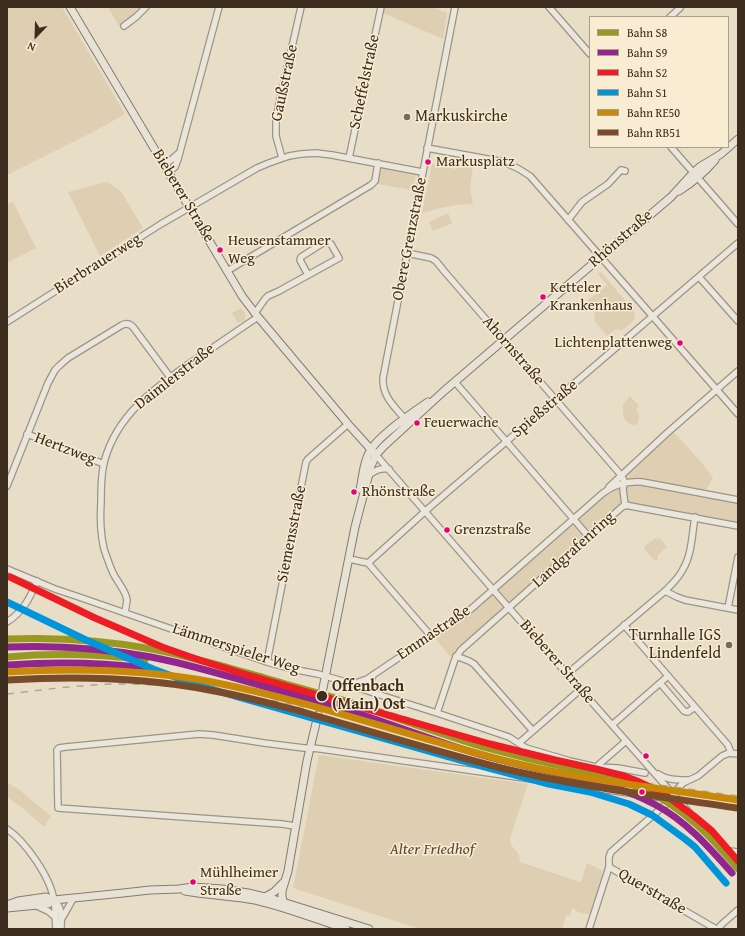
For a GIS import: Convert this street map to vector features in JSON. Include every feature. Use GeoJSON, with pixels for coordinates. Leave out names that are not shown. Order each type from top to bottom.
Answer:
{"type":"FeatureCollection","features":[{"type":"Feature","properties":{"kind":"main road","name":"Bieberer Straße"},"geometry":{"type":"LineString","coordinates":[[70,7],[242,296],[256,315],[376,455]]}},
{"type":"Feature","properties":{"kind":"main road","name":"Rhönstraße"},"geometry":{"type":"LineString","coordinates":[[729,146],[738,139]]}},
{"type":"Feature","properties":{"kind":"main road","name":"Rhönstraße"},"geometry":{"type":"LineString","coordinates":[[376,455],[444,391],[671,197],[690,185],[696,176],[704,174],[720,154],[727,148]]}},
{"type":"Feature","properties":{"kind":"main road","name":"Rhönstraße"},"geometry":{"type":"LineString","coordinates":[[371,449],[375,443],[404,418],[444,391]]}},
{"type":"Feature","properties":{"kind":"main road"},"geometry":{"type":"LineString","coordinates":[[323,688],[355,527],[365,464],[371,449]]}},
{"type":"Feature","properties":{"kind":"main road"},"geometry":{"type":"LineString","coordinates":[[355,527],[371,466],[376,455]]}},
{"type":"Feature","properties":{"kind":"main road"},"geometry":{"type":"LineString","coordinates":[[282,905],[282,896],[288,871],[307,761],[318,715]]}},
{"type":"Feature","properties":{"kind":"main road"},"geometry":{"type":"LineString","coordinates":[[282,905],[286,896],[288,871]]}},
{"type":"Feature","properties":{"kind":"main road"},"geometry":{"type":"LineString","coordinates":[[265,897],[274,892],[285,881]]}},
{"type":"Feature","properties":{"kind":"main road"},"geometry":{"type":"LineString","coordinates":[[7,906],[18,901],[46,897],[54,900],[150,890],[193,887],[222,888],[248,892],[265,897],[346,929]]}},
{"type":"Feature","properties":{"kind":"main road"},"geometry":{"type":"LineString","coordinates":[[179,889],[196,893],[240,897],[282,905],[369,929]]}},
{"type":"Feature","properties":{"kind":"main road"},"geometry":{"type":"LineString","coordinates":[[7,906],[48,904],[54,900]]}},
{"type":"Feature","properties":{"kind":"street"},"geometry":{"type":"LineString","coordinates":[[124,26],[146,7]]}},
{"type":"Feature","properties":{"kind":"street"},"geometry":{"type":"LineString","coordinates":[[168,172],[175,166],[178,159],[219,7]]}},
{"type":"Feature","properties":{"kind":"street","name":"Gaußstraße"},"geometry":{"type":"LineString","coordinates":[[282,158],[276,136],[276,118],[301,7]]}},
{"type":"Feature","properties":{"kind":"street","name":"Scheffelstraße"},"geometry":{"type":"LineString","coordinates":[[349,158],[381,7]]}},
{"type":"Feature","properties":{"kind":"street","name":"Obere Grenzstraße"},"geometry":{"type":"LineString","coordinates":[[404,418],[387,397],[383,381],[422,172],[455,7]]}},
{"type":"Feature","properties":{"kind":"street"},"geometry":{"type":"LineString","coordinates":[[549,7],[589,53]]}},
{"type":"Feature","properties":{"kind":"street"},"geometry":{"type":"LineString","coordinates":[[671,16],[680,8]]}},
{"type":"Feature","properties":{"kind":"street"},"geometry":{"type":"LineString","coordinates":[[428,148],[499,161],[517,167],[530,176],[738,414]]}},
{"type":"Feature","properties":{"kind":"street"},"geometry":{"type":"LineString","coordinates":[[672,148],[738,224]]}},
{"type":"Feature","properties":{"kind":"street"},"geometry":{"type":"LineString","coordinates":[[164,165],[180,152]]}},
{"type":"Feature","properties":{"kind":"street","name":"Bierbrauerweg"},"geometry":{"type":"LineString","coordinates":[[7,322],[161,224],[264,165],[282,158],[297,154],[325,154],[422,172]]}},
{"type":"Feature","properties":{"kind":"street"},"geometry":{"type":"LineString","coordinates":[[227,271],[372,184],[375,179],[378,163]]}},
{"type":"Feature","properties":{"kind":"street"},"geometry":{"type":"LineString","coordinates":[[568,220],[578,206],[608,184],[622,170],[625,171]]}},
{"type":"Feature","properties":{"kind":"street","name":"Daimlerstraße"},"geometry":{"type":"LineString","coordinates":[[125,613],[127,600],[126,596],[110,566],[101,536],[100,524],[104,464],[114,437],[127,418],[152,392],[256,315],[268,296],[308,275],[339,258],[331,244],[328,242],[323,243],[301,257],[300,260],[308,275]]}},
{"type":"Feature","properties":{"kind":"street","name":"Spießstraße"},"geometry":{"type":"LineString","coordinates":[[368,563],[426,511],[738,243]]}},
{"type":"Feature","properties":{"kind":"street","name":"Ahornstraße"},"geometry":{"type":"LineString","coordinates":[[407,253],[428,257],[436,261],[621,476],[624,483],[623,489],[625,506]]}},
{"type":"Feature","properties":{"kind":"street"},"geometry":{"type":"LineString","coordinates":[[699,277],[738,321]]}},
{"type":"Feature","properties":{"kind":"street"},"geometry":{"type":"LineString","coordinates":[[7,486],[48,383],[60,364],[68,358],[122,324],[127,323],[133,327],[170,378]]}},
{"type":"Feature","properties":{"kind":"street","name":"Landgrafenring"},"geometry":{"type":"LineString","coordinates":[[493,589],[738,371]]}},
{"type":"Feature","properties":{"kind":"street"},"geometry":{"type":"LineString","coordinates":[[455,382],[588,537]]}},
{"type":"Feature","properties":{"kind":"street","name":"Siemensstraße"},"geometry":{"type":"LineString","coordinates":[[267,662],[306,462],[348,424]]}},
{"type":"Feature","properties":{"kind":"street","name":"Hertzweg"},"geometry":{"type":"LineString","coordinates":[[27,434],[104,464]]}},
{"type":"Feature","properties":{"kind":"street","name":"Bieberer Straße"},"geometry":{"type":"LineString","coordinates":[[376,455],[652,769],[673,796],[738,868]]}},
{"type":"Feature","properties":{"kind":"street"},"geometry":{"type":"LineString","coordinates":[[369,475],[377,469],[389,469]]}},
{"type":"Feature","properties":{"kind":"street","name":"Landgrafenring"},"geometry":{"type":"LineString","coordinates":[[606,490],[624,483],[636,482],[738,500]]}},
{"type":"Feature","properties":{"kind":"street","name":"Landgrafenring"},"geometry":{"type":"LineString","coordinates":[[456,656],[588,537],[625,506],[738,526]]}},
{"type":"Feature","properties":{"kind":"street"},"geometry":{"type":"LineString","coordinates":[[567,674],[665,591],[677,578],[687,562],[695,518]]}},
{"type":"Feature","properties":{"kind":"street"},"geometry":{"type":"LineString","coordinates":[[728,608],[738,557]]}},
{"type":"Feature","properties":{"kind":"street"},"geometry":{"type":"LineString","coordinates":[[349,559],[368,563],[431,636]]}},
{"type":"Feature","properties":{"kind":"street","name":"Lämmerspieler Weg"},"geometry":{"type":"LineString","coordinates":[[7,569],[76,596],[267,662],[292,669],[317,673],[353,684],[359,688],[509,737],[526,748],[596,767],[618,768],[645,773]]}},
{"type":"Feature","properties":{"kind":"street"},"geometry":{"type":"LineString","coordinates":[[7,622],[23,607],[37,581]]}},
{"type":"Feature","properties":{"kind":"street","name":"Emmastraße"},"geometry":{"type":"LineString","coordinates":[[353,684],[373,675],[466,613],[493,589]]}},
{"type":"Feature","properties":{"kind":"street"},"geometry":{"type":"LineString","coordinates":[[665,591],[684,600],[738,610]]}},
{"type":"Feature","properties":{"kind":"street"},"geometry":{"type":"LineString","coordinates":[[624,625],[728,745],[731,753]]}},
{"type":"Feature","properties":{"kind":"street"},"geometry":{"type":"LineString","coordinates":[[437,713],[456,656],[474,664],[533,731]]}},
{"type":"Feature","properties":{"kind":"street"},"geometry":{"type":"LineString","coordinates":[[373,675],[370,683],[374,693]]}},
{"type":"Feature","properties":{"kind":"street"},"geometry":{"type":"LineString","coordinates":[[612,724],[668,676]]}},
{"type":"Feature","properties":{"kind":"street"},"geometry":{"type":"LineString","coordinates":[[660,683],[684,711],[688,712],[694,706]]}},
{"type":"Feature","properties":{"kind":"street"},"geometry":{"type":"LineString","coordinates":[[519,744],[581,689]]}},
{"type":"Feature","properties":{"kind":"street"},"geometry":{"type":"LineString","coordinates":[[295,826],[58,808],[57,750],[59,748],[66,747],[199,734],[214,735],[264,743],[673,796]]}},
{"type":"Feature","properties":{"kind":"street"},"geometry":{"type":"LineString","coordinates":[[596,767],[626,741]]}},
{"type":"Feature","properties":{"kind":"street"},"geometry":{"type":"LineString","coordinates":[[589,929],[609,867],[611,852],[673,796],[683,783],[698,776],[722,756],[731,753],[738,754]]}},
{"type":"Feature","properties":{"kind":"street"},"geometry":{"type":"LineString","coordinates":[[652,769],[668,779],[690,779]]}},
{"type":"Feature","properties":{"kind":"street"},"geometry":{"type":"LineString","coordinates":[[7,829],[22,843],[39,865],[49,884],[54,900],[56,929]]}},
{"type":"Feature","properties":{"kind":"street"},"geometry":{"type":"LineString","coordinates":[[722,850],[738,852]]}},
{"type":"Feature","properties":{"kind":"street","name":"Querstraße"},"geometry":{"type":"LineString","coordinates":[[609,867],[717,929]]}},
{"type":"Feature","properties":{"kind":"street"},"geometry":{"type":"LineString","coordinates":[[61,921],[77,898]]}},
{"type":"Feature","properties":{"kind":"street"},"geometry":{"type":"LineString","coordinates":[[54,900],[60,908],[61,929]]}},
{"type":"Feature","properties":{"kind":"street"},"geometry":{"type":"LineString","coordinates":[[35,905],[48,911],[55,918]]}},
{"type":"Feature","properties":{"kind":"street"},"geometry":{"type":"LineString","coordinates":[[717,929],[738,910]]}},
{"type":"Feature","properties":{"kind":"green space"},"geometry":{"type":"Polygon","coordinates":[[[7,7],[62,7],[125,114],[93,132],[7,175],[7,7]]]}},
{"type":"Feature","properties":{"kind":"green space"},"geometry":{"type":"Polygon","coordinates":[[[108,7],[143,7],[131,19],[119,26],[108,7]]]}},
{"type":"Feature","properties":{"kind":"green space"},"geometry":{"type":"Polygon","coordinates":[[[385,7],[433,7],[447,13],[443,39],[383,13],[385,7]]]}},
{"type":"Feature","properties":{"kind":"green space"},"geometry":{"type":"Polygon","coordinates":[[[457,163],[473,166],[470,187],[473,204],[435,209],[422,213],[432,164],[456,169],[457,163]]]}},
{"type":"Feature","properties":{"kind":"green space","name":"Markusplatz"},"geometry":{"type":"Polygon","coordinates":[[[381,166],[416,173],[413,190],[378,184],[381,166]]]}},
{"type":"Feature","properties":{"kind":"green space"},"geometry":{"type":"Polygon","coordinates":[[[107,182],[120,190],[143,228],[100,256],[68,192],[107,182]]]}},
{"type":"Feature","properties":{"kind":"green space"},"geometry":{"type":"Polygon","coordinates":[[[13,202],[36,248],[7,263],[7,204],[13,202]]]}},
{"type":"Feature","properties":{"kind":"green space"},"geometry":{"type":"Polygon","coordinates":[[[448,213],[452,223],[433,231],[429,222],[448,213]]]}},
{"type":"Feature","properties":{"kind":"green space"},"geometry":{"type":"Polygon","coordinates":[[[601,272],[635,314],[635,318],[629,325],[621,331],[616,329],[607,336],[595,322],[594,311],[586,302],[607,285],[598,274],[601,272]]]}},
{"type":"Feature","properties":{"kind":"green space"},"geometry":{"type":"Polygon","coordinates":[[[241,308],[245,317],[244,321],[238,323],[232,313],[241,308]]]}},
{"type":"Feature","properties":{"kind":"green space"},"geometry":{"type":"Polygon","coordinates":[[[630,396],[639,406],[636,410],[639,414],[635,425],[631,424],[624,418],[623,404],[630,396]]]}},
{"type":"Feature","properties":{"kind":"green space"},"geometry":{"type":"Polygon","coordinates":[[[673,431],[702,463],[713,478],[706,490],[628,480],[624,478],[624,475],[673,431]]]}},
{"type":"Feature","properties":{"kind":"green space"},"geometry":{"type":"Polygon","coordinates":[[[632,484],[647,485],[738,502],[738,524],[622,504],[459,648],[453,657],[450,656],[434,637],[467,615],[500,588],[602,498],[616,489],[632,484]]]}},
{"type":"Feature","properties":{"kind":"green space"},"geometry":{"type":"Polygon","coordinates":[[[656,538],[658,540],[660,538],[667,547],[657,556],[658,559],[655,561],[644,549],[646,545],[656,538]]]}},
{"type":"Feature","properties":{"kind":"green space","name":"Alter Friedhof"},"geometry":{"type":"Polygon","coordinates":[[[319,755],[528,784],[510,842],[520,858],[520,862],[580,882],[587,863],[603,871],[590,915],[576,911],[572,908],[570,916],[566,915],[562,929],[557,927],[555,929],[420,929],[293,888],[319,755]]]}},
{"type":"Feature","properties":{"kind":"green space"},"geometry":{"type":"Polygon","coordinates":[[[7,783],[17,788],[51,816],[44,827],[24,809],[7,797],[7,783]]]}},
{"type":"Feature","properties":{"kind":"tunnel"},"geometry":{"type":"LineString","coordinates":[[318,715],[323,688]]}},
{"type":"Feature","properties":{"kind":"railway"},"geometry":{"type":"LineString","coordinates":[[7,694],[87,685],[143,684],[217,692],[277,701],[304,707]]}},
{"type":"Feature","properties":{"kind":"railway"},"geometry":{"type":"LineString","coordinates":[[364,704],[617,779],[738,796]]}},
{"type":"Feature","properties":{"kind":"rail line","name":"S2"},"geometry":{"type":"LineString","coordinates":[[10,577],[95,618],[162,647],[199,660],[490,744],[624,776],[637,781],[664,794],[694,816],[712,831],[738,861]]}},
{"type":"Feature","properties":{"kind":"rail line","name":"S1"},"geometry":{"type":"LineString","coordinates":[[7,602],[86,640],[153,669],[191,683],[484,767],[549,784],[590,792],[629,804],[652,815],[695,847],[726,883]]}},
{"type":"Feature","properties":{"kind":"rail line","name":"S8"},"geometry":{"type":"LineString","coordinates":[[7,639],[44,638],[98,641],[152,649],[180,655],[349,702],[483,747],[618,780],[637,786],[660,797],[685,814],[718,845],[738,868]]}},
{"type":"Feature","properties":{"kind":"rail line","name":"S9"},"geometry":{"type":"LineString","coordinates":[[7,647],[43,646],[97,649],[151,657],[179,663],[345,709],[482,755],[611,786],[633,794],[665,810],[686,826],[732,873]]}},
{"type":"Feature","properties":{"kind":"rail line","name":"S8"},"geometry":{"type":"LineString","coordinates":[[7,657],[76,655],[110,656],[145,660]]}},
{"type":"Feature","properties":{"kind":"rail line","name":"S9"},"geometry":{"type":"LineString","coordinates":[[8,665],[76,663],[144,668]]}},
{"type":"Feature","properties":{"kind":"rail line","name":"RE50"},"geometry":{"type":"LineString","coordinates":[[7,672],[59,670],[135,672],[161,674],[212,682],[321,708],[466,750],[531,767],[619,783],[738,800]]}},
{"type":"Feature","properties":{"kind":"rail line","name":"RB51"},"geometry":{"type":"LineString","coordinates":[[8,680],[58,678],[134,680],[159,682],[209,690],[303,712],[452,755],[530,775],[619,791],[737,808]]}},
{"type":"Feature","properties":{"kind":"place","name":"Markuskirche"},"geometry":{"type":"Point","coordinates":[407,117]}},
{"type":"Feature","properties":{"kind":"place","name":"Markusplatz"},"geometry":{"type":"Point","coordinates":[428,162]}},
{"type":"Feature","properties":{"kind":"place","name":"Heusenstammer Weg"},"geometry":{"type":"Point","coordinates":[220,250]}},
{"type":"Feature","properties":{"kind":"place","name":"Ketteler Krankenhaus"},"geometry":{"type":"Point","coordinates":[543,297]}},
{"type":"Feature","properties":{"kind":"place","name":"Lichtenplattenweg"},"geometry":{"type":"Point","coordinates":[680,343]}},
{"type":"Feature","properties":{"kind":"place","name":"Feuerwache"},"geometry":{"type":"Point","coordinates":[417,423]}},
{"type":"Feature","properties":{"kind":"place","name":"Rhönstraße"},"geometry":{"type":"Point","coordinates":[354,492]}},
{"type":"Feature","properties":{"kind":"place","name":"Grenzstraße"},"geometry":{"type":"Point","coordinates":[447,530]}},
{"type":"Feature","properties":{"kind":"place","name":"Turnhalle IGS Lindenfeld"},"geometry":{"type":"Point","coordinates":[729,645]}},
{"type":"Feature","properties":{"kind":"place","name":"Offenbach (Main) Ost"},"geometry":{"type":"Point","coordinates":[322,696]}},
{"type":"Feature","properties":{"kind":"place","name":"Mühlheimer Straße"},"geometry":{"type":"Point","coordinates":[193,882]}}]}
